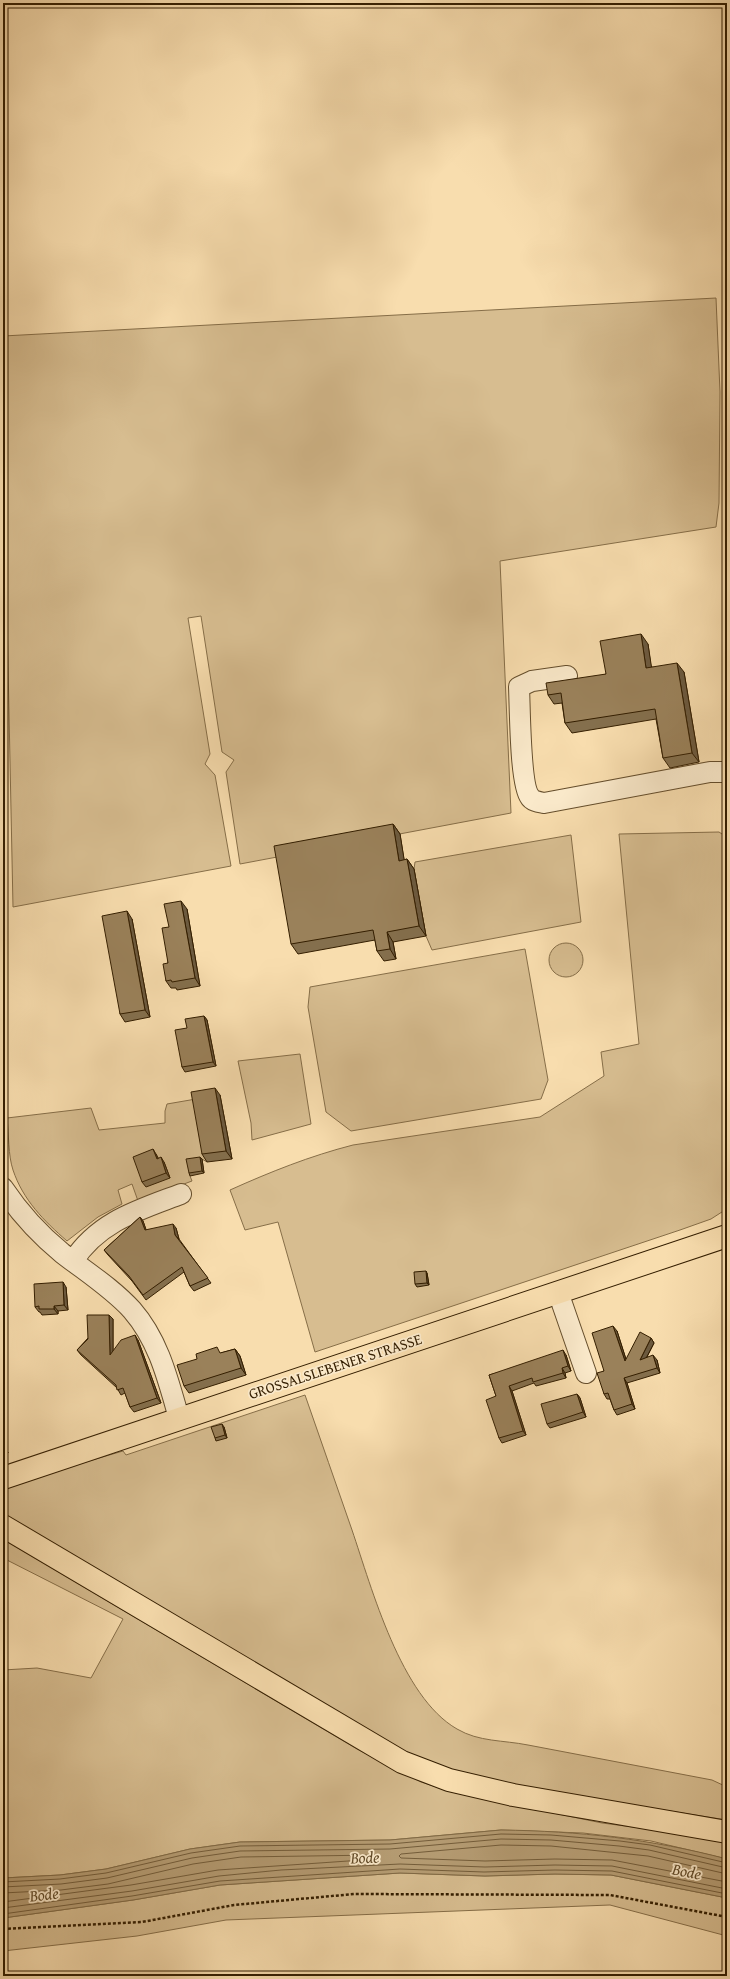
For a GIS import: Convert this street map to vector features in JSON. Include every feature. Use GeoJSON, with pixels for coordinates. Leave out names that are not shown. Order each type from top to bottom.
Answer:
{"type":"FeatureCollection","features":[{"type":"Feature","properties":{"kind":"main road","name":"GROSSALSLEBENER STRASSE"},"geometry":{"type":"LineString","coordinates":[[3,1478],[727,1236]]}},
{"type":"Feature","properties":{"kind":"main road"},"geometry":{"type":"LineString","coordinates":[[3,1526],[402,1762],[449,1780],[513,1795],[727,1832]]}},
{"type":"Feature","properties":{"kind":"street"},"geometry":{"type":"LineString","coordinates":[[567,676],[532,681],[519,688],[524,778],[529,797],[532,800],[544,803],[710,772],[727,772]]}},
{"type":"Feature","properties":{"kind":"street"},"geometry":{"type":"LineString","coordinates":[[3,1188],[18,1210],[48,1241],[121,1300],[141,1323],[160,1359],[179,1418]]}},
{"type":"Feature","properties":{"kind":"street"},"geometry":{"type":"LineString","coordinates":[[73,1261],[88,1240],[107,1226],[119,1219],[181,1194]]}},
{"type":"Feature","properties":{"kind":"street"},"geometry":{"type":"LineString","coordinates":[[558,1292],[586,1373]]}},
{"type":"Feature","properties":{"kind":"path"},"geometry":{"type":"LineString","coordinates":[[3,1929],[142,1922],[234,1905],[354,1894],[610,1895],[727,1917]]}},
{"type":"Feature","properties":{"kind":"shaded area"},"geometry":{"type":"Polygon","coordinates":[[[716,298],[720,392],[719,503],[716,527],[500,561],[511,813],[240,864],[226,772],[234,760],[222,752],[201,616],[188,618],[210,754],[205,764],[215,775],[231,866],[13,907],[3,420],[3,336],[716,298]]]}},
{"type":"Feature","properties":{"kind":"shaded area"},"geometry":{"type":"Polygon","coordinates":[[[719,832],[725,836],[725,1210],[711,1219],[680,1230],[315,1352],[278,1222],[245,1230],[230,1190],[290,1165],[353,1145],[540,1117],[604,1076],[601,1052],[639,1044],[619,834],[719,832]]]}},
{"type":"Feature","properties":{"kind":"shaded area"},"geometry":{"type":"Polygon","coordinates":[[[571,835],[581,922],[432,950],[426,936],[414,869],[415,862],[571,835]]]}},
{"type":"Feature","properties":{"kind":"shaded area"},"geometry":{"type":"Polygon","coordinates":[[[563,943],[569,943],[573,944],[580,950],[583,960],[582,967],[576,974],[569,977],[563,977],[559,976],[552,970],[549,963],[549,957],[550,953],[556,946],[563,943]]]}},
{"type":"Feature","properties":{"kind":"shaded area"},"geometry":{"type":"Polygon","coordinates":[[[525,949],[548,1080],[541,1099],[351,1131],[326,1112],[308,1007],[310,987],[525,949]]]}},
{"type":"Feature","properties":{"kind":"shaded area"},"geometry":{"type":"Polygon","coordinates":[[[300,1054],[311,1124],[252,1140],[251,1123],[238,1061],[300,1054]]]}},
{"type":"Feature","properties":{"kind":"shaded area"},"geometry":{"type":"Polygon","coordinates":[[[196,1099],[207,1162],[202,1159],[190,1176],[192,1181],[138,1201],[132,1184],[118,1190],[122,1204],[98,1217],[67,1241],[42,1218],[28,1200],[17,1181],[10,1158],[7,1118],[91,1108],[99,1130],[165,1123],[165,1111],[167,1104],[196,1099]]]}},
{"type":"Feature","properties":{"kind":"shaded area"},"geometry":{"type":"Polygon","coordinates":[[[305,1395],[379,1610],[391,1640],[404,1668],[420,1693],[437,1714],[457,1729],[474,1736],[712,1780],[727,1787],[727,1820],[523,1788],[468,1776],[402,1753],[3,1514],[3,1488],[7,1485],[123,1451],[126,1455],[305,1395]]]}},
{"type":"Feature","properties":{"kind":"shaded area"},"geometry":{"type":"Polygon","coordinates":[[[3,1539],[357,1749],[421,1782],[452,1792],[602,1823],[664,1831],[727,1842],[727,1859],[651,1841],[583,1833],[501,1830],[390,1840],[240,1842],[190,1849],[106,1869],[60,1875],[3,1878],[3,1670],[37,1668],[91,1678],[123,1619],[3,1558],[3,1539]]]}},
{"type":"Feature","properties":{"kind":"shaded area"},"geometry":{"type":"Polygon","coordinates":[[[400,1873],[485,1876],[555,1874],[611,1875],[727,1898],[727,1936],[610,1905],[226,1920],[137,1936],[3,1951],[3,1918],[133,1900],[220,1885],[400,1873]]]}},
{"type":"Feature","properties":{"kind":"water","name":"Bode"},"geometry":{"type":"Polygon","coordinates":[[[501,1830],[559,1832],[615,1837],[671,1846],[727,1859],[727,1898],[611,1875],[555,1874],[485,1876],[400,1873],[220,1885],[133,1900],[3,1918],[3,1878],[60,1875],[106,1869],[190,1849],[240,1842],[390,1840],[501,1830]]]}},
{"type":"Feature","properties":{"kind":"building"},"geometry":{"type":"Polygon","coordinates":[[[641,634],[646,668],[677,663],[692,753],[663,758],[655,709],[565,723],[561,693],[548,695],[546,683],[606,674],[600,641],[641,634]]]}},
{"type":"Feature","properties":{"kind":"building"},"geometry":{"type":"Polygon","coordinates":[[[393,824],[399,861],[407,859],[419,926],[387,932],[390,949],[377,951],[373,930],[291,944],[274,846],[393,824]]]}},
{"type":"Feature","properties":{"kind":"building"},"geometry":{"type":"Polygon","coordinates":[[[181,901],[195,978],[172,982],[171,980],[166,981],[163,964],[168,963],[162,928],[169,927],[164,904],[181,901]]]}},
{"type":"Feature","properties":{"kind":"building"},"geometry":{"type":"Polygon","coordinates":[[[127,911],[145,1010],[120,1014],[102,916],[127,911]]]}},
{"type":"Feature","properties":{"kind":"building"},"geometry":{"type":"Polygon","coordinates":[[[204,1016],[213,1062],[182,1067],[175,1030],[187,1028],[185,1019],[204,1016]]]}},
{"type":"Feature","properties":{"kind":"building"},"geometry":{"type":"Polygon","coordinates":[[[215,1088],[226,1151],[202,1154],[191,1092],[215,1088]]]}},
{"type":"Feature","properties":{"kind":"building"},"geometry":{"type":"Polygon","coordinates":[[[153,1149],[157,1159],[161,1157],[166,1173],[142,1182],[133,1157],[153,1149]]]}},
{"type":"Feature","properties":{"kind":"building"},"geometry":{"type":"Polygon","coordinates":[[[200,1157],[202,1171],[189,1173],[186,1159],[200,1157]]]}},
{"type":"Feature","properties":{"kind":"building"},"geometry":{"type":"Polygon","coordinates":[[[140,1217],[145,1230],[173,1224],[175,1235],[208,1278],[190,1286],[182,1267],[143,1295],[129,1276],[104,1250],[140,1217]]]}},
{"type":"Feature","properties":{"kind":"building"},"geometry":{"type":"Polygon","coordinates":[[[426,1271],[427,1283],[415,1284],[414,1272],[426,1271]]]}},
{"type":"Feature","properties":{"kind":"building"},"geometry":{"type":"Polygon","coordinates":[[[63,1282],[64,1305],[54,1306],[54,1309],[39,1309],[39,1306],[35,1307],[34,1284],[63,1282]]]}},
{"type":"Feature","properties":{"kind":"building"},"geometry":{"type":"Polygon","coordinates":[[[87,1315],[109,1315],[110,1355],[121,1340],[135,1335],[157,1398],[130,1407],[123,1388],[117,1390],[116,1385],[77,1350],[88,1339],[87,1315]]]}},
{"type":"Feature","properties":{"kind":"building"},"geometry":{"type":"Polygon","coordinates":[[[613,1326],[625,1361],[640,1332],[651,1338],[640,1360],[653,1355],[657,1368],[624,1378],[632,1404],[614,1410],[608,1393],[604,1394],[597,1373],[604,1371],[592,1333],[613,1326]]]}},
{"type":"Feature","properties":{"kind":"building"},"geometry":{"type":"Polygon","coordinates":[[[217,1347],[220,1353],[235,1349],[241,1368],[184,1386],[177,1365],[197,1359],[196,1354],[217,1347]]]}},
{"type":"Feature","properties":{"kind":"building"},"geometry":{"type":"Polygon","coordinates":[[[563,1350],[568,1366],[562,1368],[563,1373],[533,1382],[532,1378],[509,1386],[523,1431],[499,1438],[486,1400],[496,1396],[489,1375],[563,1350]]]}},
{"type":"Feature","properties":{"kind":"building"},"geometry":{"type":"Polygon","coordinates":[[[577,1394],[583,1412],[547,1424],[541,1404],[577,1394]]]}},
{"type":"Feature","properties":{"kind":"building"},"geometry":{"type":"Polygon","coordinates":[[[222,1424],[225,1435],[215,1438],[211,1427],[222,1424]]]}}]}
